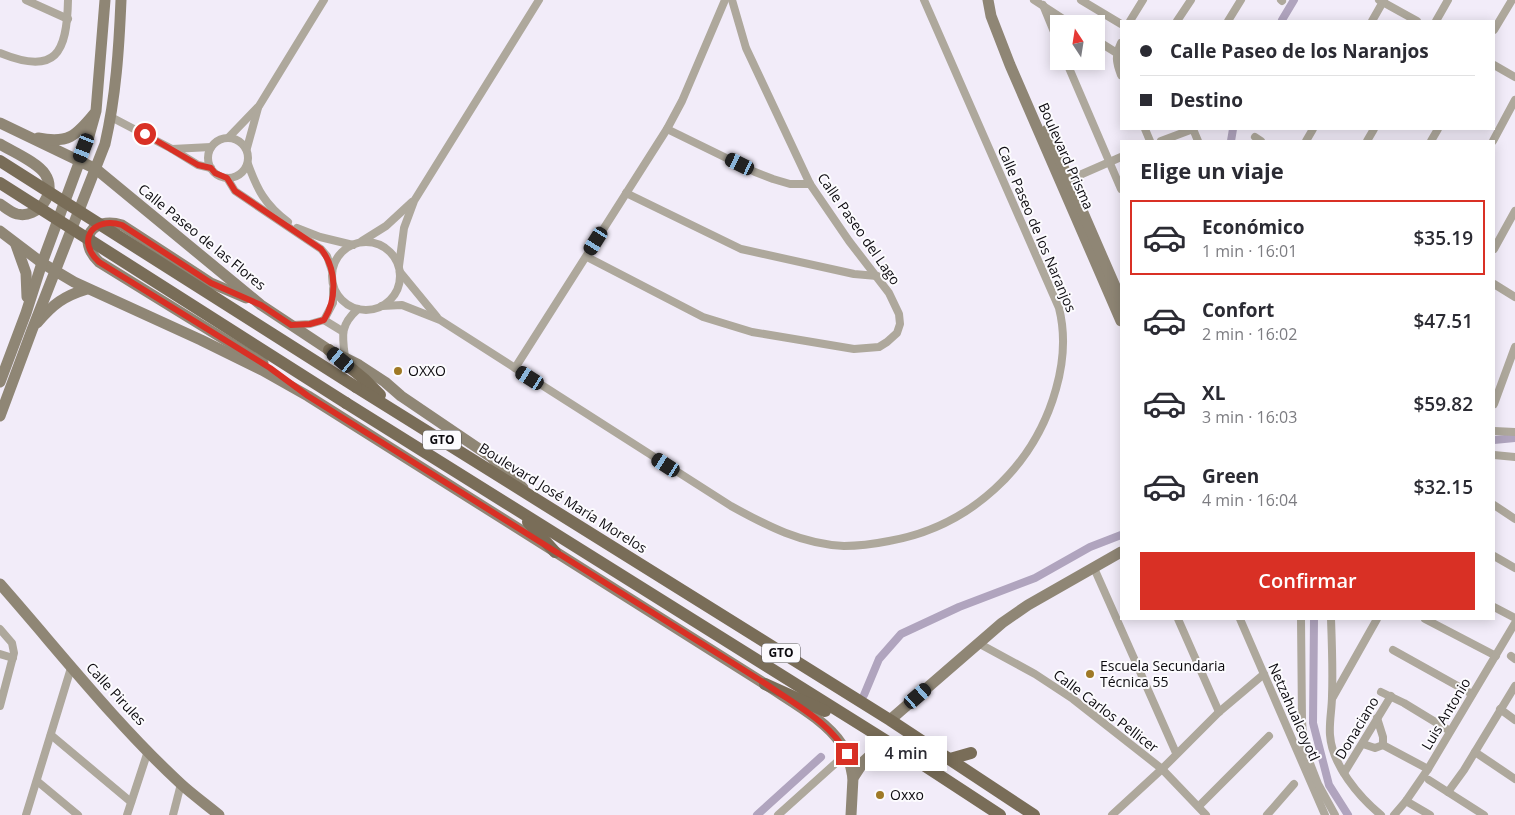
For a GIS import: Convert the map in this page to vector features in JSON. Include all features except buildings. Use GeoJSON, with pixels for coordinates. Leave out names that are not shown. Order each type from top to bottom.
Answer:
{"type":"FeatureCollection","features":[{"type":"Feature","properties":{"kind":"main road","name":"Boulevard José María Morelos"},"geometry":{"type":"LineString","coordinates":[[0,161],[356,387],[528,492],[817,676],[890,720],[1034,815]]}},
{"type":"Feature","properties":{"kind":"main road","name":"GTO"},"geometry":{"type":"LineString","coordinates":[[0,183],[1000,815]]}},
{"type":"Feature","properties":{"kind":"main road"},"geometry":{"type":"LineString","coordinates":[[329,350],[364,379],[396,412]]}},
{"type":"Feature","properties":{"kind":"main road"},"geometry":{"type":"LineString","coordinates":[[516,509],[555,552]]}},
{"type":"Feature","properties":{"kind":"main road"},"geometry":{"type":"LineString","coordinates":[[766,684],[868,730]]}},
{"type":"Feature","properties":{"kind":"main road"},"geometry":{"type":"LineString","coordinates":[[950,759],[971,752]]}},
{"type":"Feature","properties":{"kind":"street"},"geometry":{"type":"LineString","coordinates":[[26,0],[68,19]]}},
{"type":"Feature","properties":{"kind":"street"},"geometry":{"type":"LineString","coordinates":[[0,53],[35,63],[54,56],[64,42],[68,19],[68,0]]}},
{"type":"Feature","properties":{"kind":"street"},"geometry":{"type":"LineString","coordinates":[[0,382],[80,160],[96,110],[105,0]]}},
{"type":"Feature","properties":{"kind":"street"},"geometry":{"type":"LineString","coordinates":[[0,416],[54,271],[105,144],[111,117],[117,68],[121,0]]}},
{"type":"Feature","properties":{"kind":"street"},"geometry":{"type":"LineString","coordinates":[[172,148],[211,146],[229,137],[259,106],[324,0]]}},
{"type":"Feature","properties":{"kind":"street"},"geometry":{"type":"LineString","coordinates":[[334,287],[339,297],[347,304],[358,309],[370,310],[382,306],[394,296],[398,288],[404,228],[414,201],[539,0]]}},
{"type":"Feature","properties":{"kind":"street"},"geometry":{"type":"LineString","coordinates":[[515,368],[667,129],[682,101],[725,0]]}},
{"type":"Feature","properties":{"kind":"street","name":"Calle Paseo del Lago"},"geometry":{"type":"LineString","coordinates":[[587,256],[704,317],[752,332],[854,349],[878,347],[887,342],[897,332],[900,324],[899,314],[889,293],[849,241],[810,184],[756,72],[746,48],[732,0]]}},
{"type":"Feature","properties":{"kind":"street","name":"Calle Paseo de los Naranjos"},"geometry":{"type":"LineString","coordinates":[[382,306],[402,305],[440,320],[731,506],[766,526],[794,537],[819,544],[845,546],[872,544],[904,538],[932,529],[956,518],[982,500],[1007,478],[1025,456],[1042,429],[1062,370],[1063,324],[1059,308],[924,0]]}},
{"type":"Feature","properties":{"kind":"street","name":"Boulevard Prisma"},"geometry":{"type":"LineString","coordinates":[[988,0],[998,37],[1120,298]]}},
{"type":"Feature","properties":{"kind":"street","name":"Boulevard Prisma"},"geometry":{"type":"LineString","coordinates":[[994,0],[1005,35],[1066,181],[1120,318]]}},
{"type":"Feature","properties":{"kind":"street"},"geometry":{"type":"LineString","coordinates":[[1034,0],[1058,15]]}},
{"type":"Feature","properties":{"kind":"street"},"geometry":{"type":"LineString","coordinates":[[1082,0],[1120,23]]}},
{"type":"Feature","properties":{"kind":"street"},"geometry":{"type":"LineString","coordinates":[[1131,20],[1143,0]]}},
{"type":"Feature","properties":{"kind":"street"},"geometry":{"type":"LineString","coordinates":[[1178,20],[1191,0]]}},
{"type":"Feature","properties":{"kind":"street"},"geometry":{"type":"LineString","coordinates":[[1229,20],[1241,0]]}},
{"type":"Feature","properties":{"kind":"street"},"geometry":{"type":"LineString","coordinates":[[1437,20],[1448,0]]}},
{"type":"Feature","properties":{"kind":"street"},"geometry":{"type":"LineString","coordinates":[[1495,28],[1512,0]]}},
{"type":"Feature","properties":{"kind":"street"},"geometry":{"type":"LineString","coordinates":[[1372,20],[1382,1],[1414,20]]}},
{"type":"Feature","properties":{"kind":"street"},"geometry":{"type":"LineString","coordinates":[[1043,5],[1050,22]]}},
{"type":"Feature","properties":{"kind":"street"},"geometry":{"type":"LineString","coordinates":[[1105,45],[1119,54],[1116,61],[1120,72]]}},
{"type":"Feature","properties":{"kind":"street"},"geometry":{"type":"LineString","coordinates":[[1495,66],[1515,78]]}},
{"type":"Feature","properties":{"kind":"street"},"geometry":{"type":"LineString","coordinates":[[1070,70],[1120,187]]}},
{"type":"Feature","properties":{"kind":"street"},"geometry":{"type":"LineString","coordinates":[[1494,140],[1515,100]]}},
{"type":"Feature","properties":{"kind":"street"},"geometry":{"type":"LineString","coordinates":[[211,146],[208,161],[215,173],[227,178],[236,177],[243,172],[248,164],[247,148],[259,106]]}},
{"type":"Feature","properties":{"kind":"street"},"geometry":{"type":"LineString","coordinates":[[2,122],[24,135],[57,140],[70,138],[78,132],[96,110]]}},
{"type":"Feature","properties":{"kind":"street"},"geometry":{"type":"LineString","coordinates":[[111,117],[172,148],[198,165],[211,168]]}},
{"type":"Feature","properties":{"kind":"street"},"geometry":{"type":"LineString","coordinates":[[667,129],[764,175],[790,184],[810,184]]}},
{"type":"Feature","properties":{"kind":"street"},"geometry":{"type":"LineString","coordinates":[[1164,140],[1190,130]]}},
{"type":"Feature","properties":{"kind":"street","name":"Calle Paseo de las Flores"},"geometry":{"type":"LineString","coordinates":[[24,135],[96,169],[261,305],[329,350],[345,357],[385,382],[401,396],[491,457],[528,492]]}},
{"type":"Feature","properties":{"kind":"street"},"geometry":{"type":"LineString","coordinates":[[229,137],[236,139],[247,148]]}},
{"type":"Feature","properties":{"kind":"street"},"geometry":{"type":"LineString","coordinates":[[0,144],[36,165],[44,172],[50,186],[46,202],[31,213],[18,214],[0,204]]}},
{"type":"Feature","properties":{"kind":"street"},"geometry":{"type":"LineString","coordinates":[[1066,181],[1120,157]]}},
{"type":"Feature","properties":{"kind":"street"},"geometry":{"type":"LineString","coordinates":[[248,164],[262,198],[286,220],[308,233],[356,244],[368,242],[384,247],[396,259],[399,269]]}},
{"type":"Feature","properties":{"kind":"street"},"geometry":{"type":"LineString","coordinates":[[227,178],[235,191],[321,249],[327,256],[332,271],[333,303],[324,320],[310,324],[291,325]]}},
{"type":"Feature","properties":{"kind":"street"},"geometry":{"type":"LineString","coordinates":[[626,193],[741,248],[854,274],[877,276]]}},
{"type":"Feature","properties":{"kind":"street"},"geometry":{"type":"LineString","coordinates":[[332,271],[335,261],[341,253],[386,226],[414,201]]}},
{"type":"Feature","properties":{"kind":"street"},"geometry":{"type":"LineString","coordinates":[[1495,247],[1515,212]]}},
{"type":"Feature","properties":{"kind":"street"},"geometry":{"type":"LineString","coordinates":[[261,305],[211,283],[122,225],[112,222],[103,223],[96,225],[90,231],[88,238],[89,247],[99,262],[270,368],[308,396]]}},
{"type":"Feature","properties":{"kind":"street"},"geometry":{"type":"LineString","coordinates":[[0,231],[42,263],[87,289],[201,340],[262,370],[308,396],[766,684],[821,722],[835,736],[847,754],[853,778],[851,815]]}},
{"type":"Feature","properties":{"kind":"street"},"geometry":{"type":"LineString","coordinates":[[15,243],[26,273],[28,296],[26,313]]}},
{"type":"Feature","properties":{"kind":"street","name":"Calle Paseo de los Naranjos"},"geometry":{"type":"LineString","coordinates":[[399,269],[440,320]]}},
{"type":"Feature","properties":{"kind":"street"},"geometry":{"type":"LineString","coordinates":[[1495,285],[1515,297]]}},
{"type":"Feature","properties":{"kind":"street"},"geometry":{"type":"LineString","coordinates":[[32,330],[47,312],[61,300],[87,289]]}},
{"type":"Feature","properties":{"kind":"street"},"geometry":{"type":"LineString","coordinates":[[345,357],[342,331],[347,320],[358,309]]}},
{"type":"Feature","properties":{"kind":"street"},"geometry":{"type":"LineString","coordinates":[[324,320],[342,331]]}},
{"type":"Feature","properties":{"kind":"street"},"geometry":{"type":"LineString","coordinates":[[1495,401],[1515,347]]}},
{"type":"Feature","properties":{"kind":"street"},"geometry":{"type":"LineString","coordinates":[[1495,432],[1515,432]]}},
{"type":"Feature","properties":{"kind":"street"},"geometry":{"type":"LineString","coordinates":[[1495,455],[1515,457]]}},
{"type":"Feature","properties":{"kind":"street"},"geometry":{"type":"LineString","coordinates":[[1495,507],[1515,519]]}},
{"type":"Feature","properties":{"kind":"street"},"geometry":{"type":"LineString","coordinates":[[890,720],[1002,623],[1028,605],[1120,553]]}},
{"type":"Feature","properties":{"kind":"street"},"geometry":{"type":"LineString","coordinates":[[1495,557],[1515,568]]}},
{"type":"Feature","properties":{"kind":"street"},"geometry":{"type":"LineString","coordinates":[[1094,568],[1176,753]]}},
{"type":"Feature","properties":{"kind":"street","name":"Calle Pirules"},"geometry":{"type":"LineString","coordinates":[[0,584],[71,668],[148,750],[181,784],[219,815]]}},
{"type":"Feature","properties":{"kind":"street"},"geometry":{"type":"LineString","coordinates":[[1495,608],[1515,618]]}},
{"type":"Feature","properties":{"kind":"street"},"geometry":{"type":"LineString","coordinates":[[1178,620],[1219,712]]}},
{"type":"Feature","properties":{"kind":"street","name":"Netzahualcoyotl"},"geometry":{"type":"LineString","coordinates":[[1240,620],[1325,815]]}},
{"type":"Feature","properties":{"kind":"street"},"geometry":{"type":"LineString","coordinates":[[1301,620],[1304,748],[1318,784],[1335,815]]}},
{"type":"Feature","properties":{"kind":"street"},"geometry":{"type":"LineString","coordinates":[[1331,620],[1332,699],[1330,737],[1333,750],[1344,773],[1364,800],[1381,815]]}},
{"type":"Feature","properties":{"kind":"street"},"geometry":{"type":"LineString","coordinates":[[1332,699],[1376,620]]}},
{"type":"Feature","properties":{"kind":"street"},"geometry":{"type":"LineString","coordinates":[[1428,620],[1496,656]]}},
{"type":"Feature","properties":{"kind":"street","name":"Luis Antonio"},"geometry":{"type":"LineString","coordinates":[[1394,815],[1406,801],[1428,768],[1515,624]]}},
{"type":"Feature","properties":{"kind":"street"},"geometry":{"type":"LineString","coordinates":[[0,629],[14,648],[0,706]]}},
{"type":"Feature","properties":{"kind":"street","name":"Calle Carlos Pellicer"},"geometry":{"type":"LineString","coordinates":[[978,643],[1035,674],[1073,699],[1162,769],[1206,815]]}},
{"type":"Feature","properties":{"kind":"street"},"geometry":{"type":"LineString","coordinates":[[1393,650],[1472,694]]}},
{"type":"Feature","properties":{"kind":"street"},"geometry":{"type":"LineString","coordinates":[[0,654],[13,658]]}},
{"type":"Feature","properties":{"kind":"street"},"geometry":{"type":"LineString","coordinates":[[26,815],[71,668]]}},
{"type":"Feature","properties":{"kind":"street"},"geometry":{"type":"LineString","coordinates":[[1112,815],[1162,769],[1219,712],[1264,674]]}},
{"type":"Feature","properties":{"kind":"street"},"geometry":{"type":"LineString","coordinates":[[1448,792],[1515,686]]}},
{"type":"Feature","properties":{"kind":"street"},"geometry":{"type":"LineString","coordinates":[[1381,692],[1404,702],[1450,731]]}},
{"type":"Feature","properties":{"kind":"street","name":"Donaciano"},"geometry":{"type":"LineString","coordinates":[[1344,773],[1391,696]]}},
{"type":"Feature","properties":{"kind":"street"},"geometry":{"type":"LineString","coordinates":[[1500,710],[1515,720]]}},
{"type":"Feature","properties":{"kind":"street"},"geometry":{"type":"LineString","coordinates":[[1378,718],[1383,745]]}},
{"type":"Feature","properties":{"kind":"street"},"geometry":{"type":"LineString","coordinates":[[50,735],[131,802]]}},
{"type":"Feature","properties":{"kind":"street"},"geometry":{"type":"LineString","coordinates":[[1198,806],[1269,736]]}},
{"type":"Feature","properties":{"kind":"street"},"geometry":{"type":"LineString","coordinates":[[1363,744],[1375,748],[1383,745],[1428,768]]}},
{"type":"Feature","properties":{"kind":"street"},"geometry":{"type":"LineString","coordinates":[[853,778],[864,761],[876,750],[893,746]]}},
{"type":"Feature","properties":{"kind":"street"},"geometry":{"type":"LineString","coordinates":[[127,815],[148,750]]}},
{"type":"Feature","properties":{"kind":"street"},"geometry":{"type":"LineString","coordinates":[[1475,752],[1515,779]]}},
{"type":"Feature","properties":{"kind":"street"},"geometry":{"type":"LineString","coordinates":[[778,815],[847,754]]}},
{"type":"Feature","properties":{"kind":"street"},"geometry":{"type":"LineString","coordinates":[[1429,780],[1484,815]]}},
{"type":"Feature","properties":{"kind":"street"},"geometry":{"type":"LineString","coordinates":[[37,781],[78,815]]}},
{"type":"Feature","properties":{"kind":"street"},"geometry":{"type":"LineString","coordinates":[[173,815],[181,784]]}},
{"type":"Feature","properties":{"kind":"street"},"geometry":{"type":"LineString","coordinates":[[1267,815],[1294,784]]}},
{"type":"Feature","properties":{"kind":"street"},"geometry":{"type":"LineString","coordinates":[[1406,801],[1430,815]]}},
{"type":"Feature","properties":{"kind":"waterway"},"geometry":{"type":"LineString","coordinates":[[1282,20],[1294,0]]}},
{"type":"Feature","properties":{"kind":"waterway"},"geometry":{"type":"LineString","coordinates":[[1231,140],[1233,130]]}},
{"type":"Feature","properties":{"kind":"waterway"},"geometry":{"type":"LineString","coordinates":[[1495,440],[1515,438]]}},
{"type":"Feature","properties":{"kind":"waterway"},"geometry":{"type":"LineString","coordinates":[[864,695],[879,659],[901,634],[959,607],[1035,578],[1090,547],[1120,535]]}},
{"type":"Feature","properties":{"kind":"waterway"},"geometry":{"type":"LineString","coordinates":[[1314,620],[1313,723],[1329,785],[1348,815]]}},
{"type":"Feature","properties":{"kind":"waterway"},"geometry":{"type":"LineString","coordinates":[[757,815],[821,757]]}},
{"type":"Feature","properties":{"kind":"place","name":"OXXO"},"geometry":{"type":"Point","coordinates":[398,371]}},
{"type":"Feature","properties":{"kind":"place","name":"Escuela Secundaria Técnica 55"},"geometry":{"type":"Point","coordinates":[1090,674]}},
{"type":"Feature","properties":{"kind":"place","name":"Oxxo"},"geometry":{"type":"Point","coordinates":[880,795]}},
{"type":"Feature","properties":{"kind":"route"},"geometry":{"type":"LineString","coordinates":[[145,134],[172,148],[198,165],[211,168],[215,173],[227,178],[235,191],[321,249],[327,256],[332,271],[333,303],[324,320],[310,324],[291,325],[261,305],[211,283],[122,225],[112,222],[96,225],[90,231],[88,238],[89,247],[99,262],[270,368],[308,396],[766,684],[821,722],[842,744],[847,754]]}}]}
